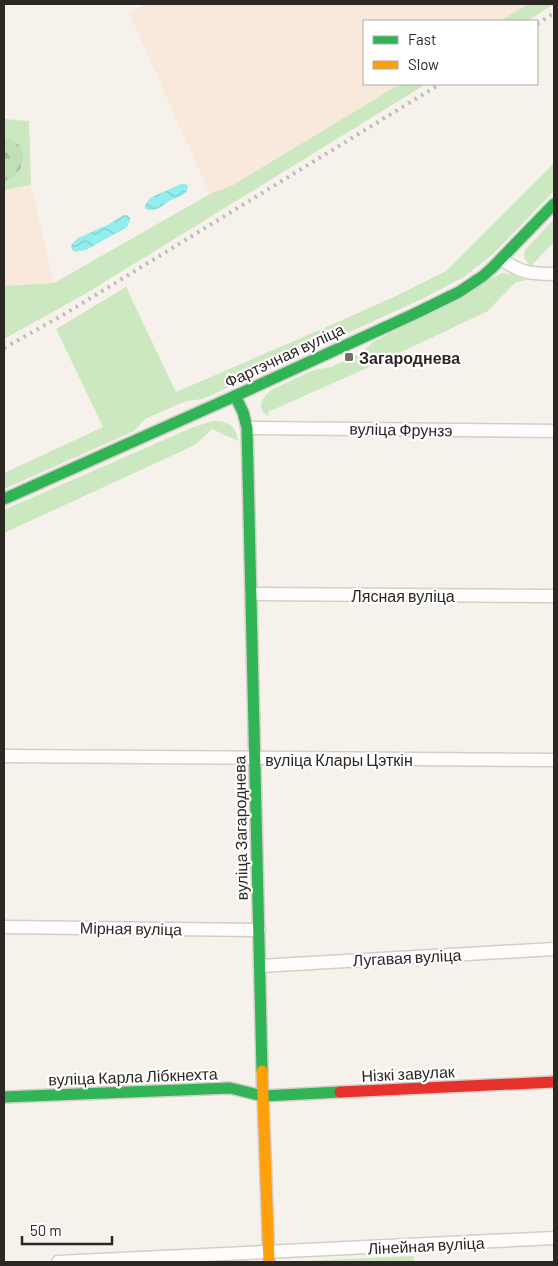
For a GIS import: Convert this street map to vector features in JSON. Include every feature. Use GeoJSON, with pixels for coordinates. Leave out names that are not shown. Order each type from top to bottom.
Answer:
{"type":"FeatureCollection","features":[{"type":"Feature","properties":{"kind":"street","name":"Фартэчная вуліца"},"geometry":{"type":"LineString","coordinates":[[4,499],[235,396],[459,292],[482,276],[502,258],[554,204]]}},
{"type":"Feature","properties":{"kind":"street"},"geometry":{"type":"LineString","coordinates":[[502,258],[517,270],[527,273],[554,274]]}},
{"type":"Feature","properties":{"kind":"street","name":"вуліца Загароднева"},"geometry":{"type":"LineString","coordinates":[[235,396],[243,412],[247,428],[263,1096],[269,1257]]}},
{"type":"Feature","properties":{"kind":"street","name":"вуліца Фрунзэ"},"geometry":{"type":"LineString","coordinates":[[247,428],[554,431]]}},
{"type":"Feature","properties":{"kind":"street","name":"Лясная вуліца"},"geometry":{"type":"LineString","coordinates":[[251,594],[554,596]]}},
{"type":"Feature","properties":{"kind":"street","name":"вуліца Клары Цэткін"},"geometry":{"type":"LineString","coordinates":[[4,756],[554,760]]}},
{"type":"Feature","properties":{"kind":"street","name":"Мірная вуліца"},"geometry":{"type":"LineString","coordinates":[[4,927],[259,930]]}},
{"type":"Feature","properties":{"kind":"street","name":"Лугавая вуліца"},"geometry":{"type":"LineString","coordinates":[[260,966],[554,949]]}},
{"type":"Feature","properties":{"kind":"street","name":"Нізкі завулак"},"geometry":{"type":"LineString","coordinates":[[263,1096],[554,1082]]}},
{"type":"Feature","properties":{"kind":"street","name":"вуліца Карла Лібкнехта"},"geometry":{"type":"LineString","coordinates":[[4,1097],[217,1088],[236,1089],[263,1096]]}},
{"type":"Feature","properties":{"kind":"street","name":"Лінейная вуліца"},"geometry":{"type":"LineString","coordinates":[[58,1262],[269,1257],[554,1238]]}},
{"type":"Feature","properties":{"kind":"shaded area"},"geometry":{"type":"Polygon","coordinates":[[[145,4],[528,4],[502,20],[363,20],[363,85],[398,85],[233,185],[210,194],[129,13],[145,4]]]}},
{"type":"Feature","properties":{"kind":"shaded area"},"geometry":{"type":"Polygon","coordinates":[[[31,185],[54,283],[4,286],[4,190],[31,185]]]}},
{"type":"Feature","properties":{"kind":"green space"},"geometry":{"type":"Polygon","coordinates":[[[528,4],[554,4],[529,20],[502,20],[528,4]]]}},
{"type":"Feature","properties":{"kind":"green space"},"geometry":{"type":"Polygon","coordinates":[[[398,85],[424,85],[85,294],[4,339],[4,286],[54,283],[210,194],[233,185],[398,85]]]}},
{"type":"Feature","properties":{"kind":"green space"},"geometry":{"type":"Polygon","coordinates":[[[4,119],[29,121],[31,185],[4,190],[4,119]]]}},
{"type":"Feature","properties":{"kind":"green space"},"geometry":{"type":"Polygon","coordinates":[[[4,138],[10,139],[19,146],[22,150],[23,161],[18,172],[4,181],[4,138]]]}},
{"type":"Feature","properties":{"kind":"green space"},"geometry":{"type":"Polygon","coordinates":[[[554,163],[554,191],[493,254],[464,277],[422,299],[203,399],[186,401],[145,419],[134,431],[4,489],[4,473],[103,427],[56,329],[126,287],[176,392],[338,322],[446,271],[554,163]]]}},
{"type":"Feature","properties":{"kind":"green space"},"geometry":{"type":"Polygon","coordinates":[[[554,219],[554,242],[531,266],[525,259],[525,250],[554,219]]]}},
{"type":"Feature","properties":{"kind":"green space"},"geometry":{"type":"Polygon","coordinates":[[[502,273],[511,274],[526,280],[515,283],[488,311],[268,412],[269,416],[262,410],[261,403],[271,390],[314,370],[331,367],[361,353],[373,342],[502,273]]]}},
{"type":"Feature","properties":{"kind":"green space"},"geometry":{"type":"Polygon","coordinates":[[[212,421],[226,423],[233,427],[238,441],[212,429],[195,445],[4,533],[4,510],[191,428],[212,421]]]}},
{"type":"Feature","properties":{"kind":"green space"},"geometry":{"type":"Polygon","coordinates":[[[414,1256],[414,1262],[280,1262],[414,1256]]]}},
{"type":"Feature","properties":{"kind":"water"},"geometry":{"type":"Polygon","coordinates":[[[181,184],[188,185],[187,191],[183,194],[156,209],[145,209],[145,205],[150,198],[181,184]]]}},
{"type":"Feature","properties":{"kind":"water"},"geometry":{"type":"Polygon","coordinates":[[[124,215],[130,218],[127,227],[86,250],[75,252],[72,250],[72,244],[78,238],[124,215]]]}},
{"type":"Feature","properties":{"kind":"railway"},"geometry":{"type":"LineString","coordinates":[[538,23],[554,13]]}},
{"type":"Feature","properties":{"kind":"railway"},"geometry":{"type":"LineString","coordinates":[[4,348],[63,315],[438,85]]}},
{"type":"Feature","properties":{"kind":"traffic: fast"},"geometry":{"type":"LineString","coordinates":[[4,499],[235,396],[459,292],[493,267],[554,204]]}},
{"type":"Feature","properties":{"kind":"traffic: fast"},"geometry":{"type":"LineString","coordinates":[[235,396],[243,412],[247,428],[262,1071]]}},
{"type":"Feature","properties":{"kind":"traffic: fast"},"geometry":{"type":"LineString","coordinates":[[4,1097],[230,1088],[263,1096],[340,1092]]}},
{"type":"Feature","properties":{"kind":"traffic: slow"},"geometry":{"type":"LineString","coordinates":[[262,1071],[269,1262]]}},
{"type":"Feature","properties":{"kind":"traffic: jam"},"geometry":{"type":"LineString","coordinates":[[340,1092],[554,1082]]}},
{"type":"Feature","properties":{"kind":"place","name":"Загароднева"},"geometry":{"type":"Point","coordinates":[349,357]}}]}
